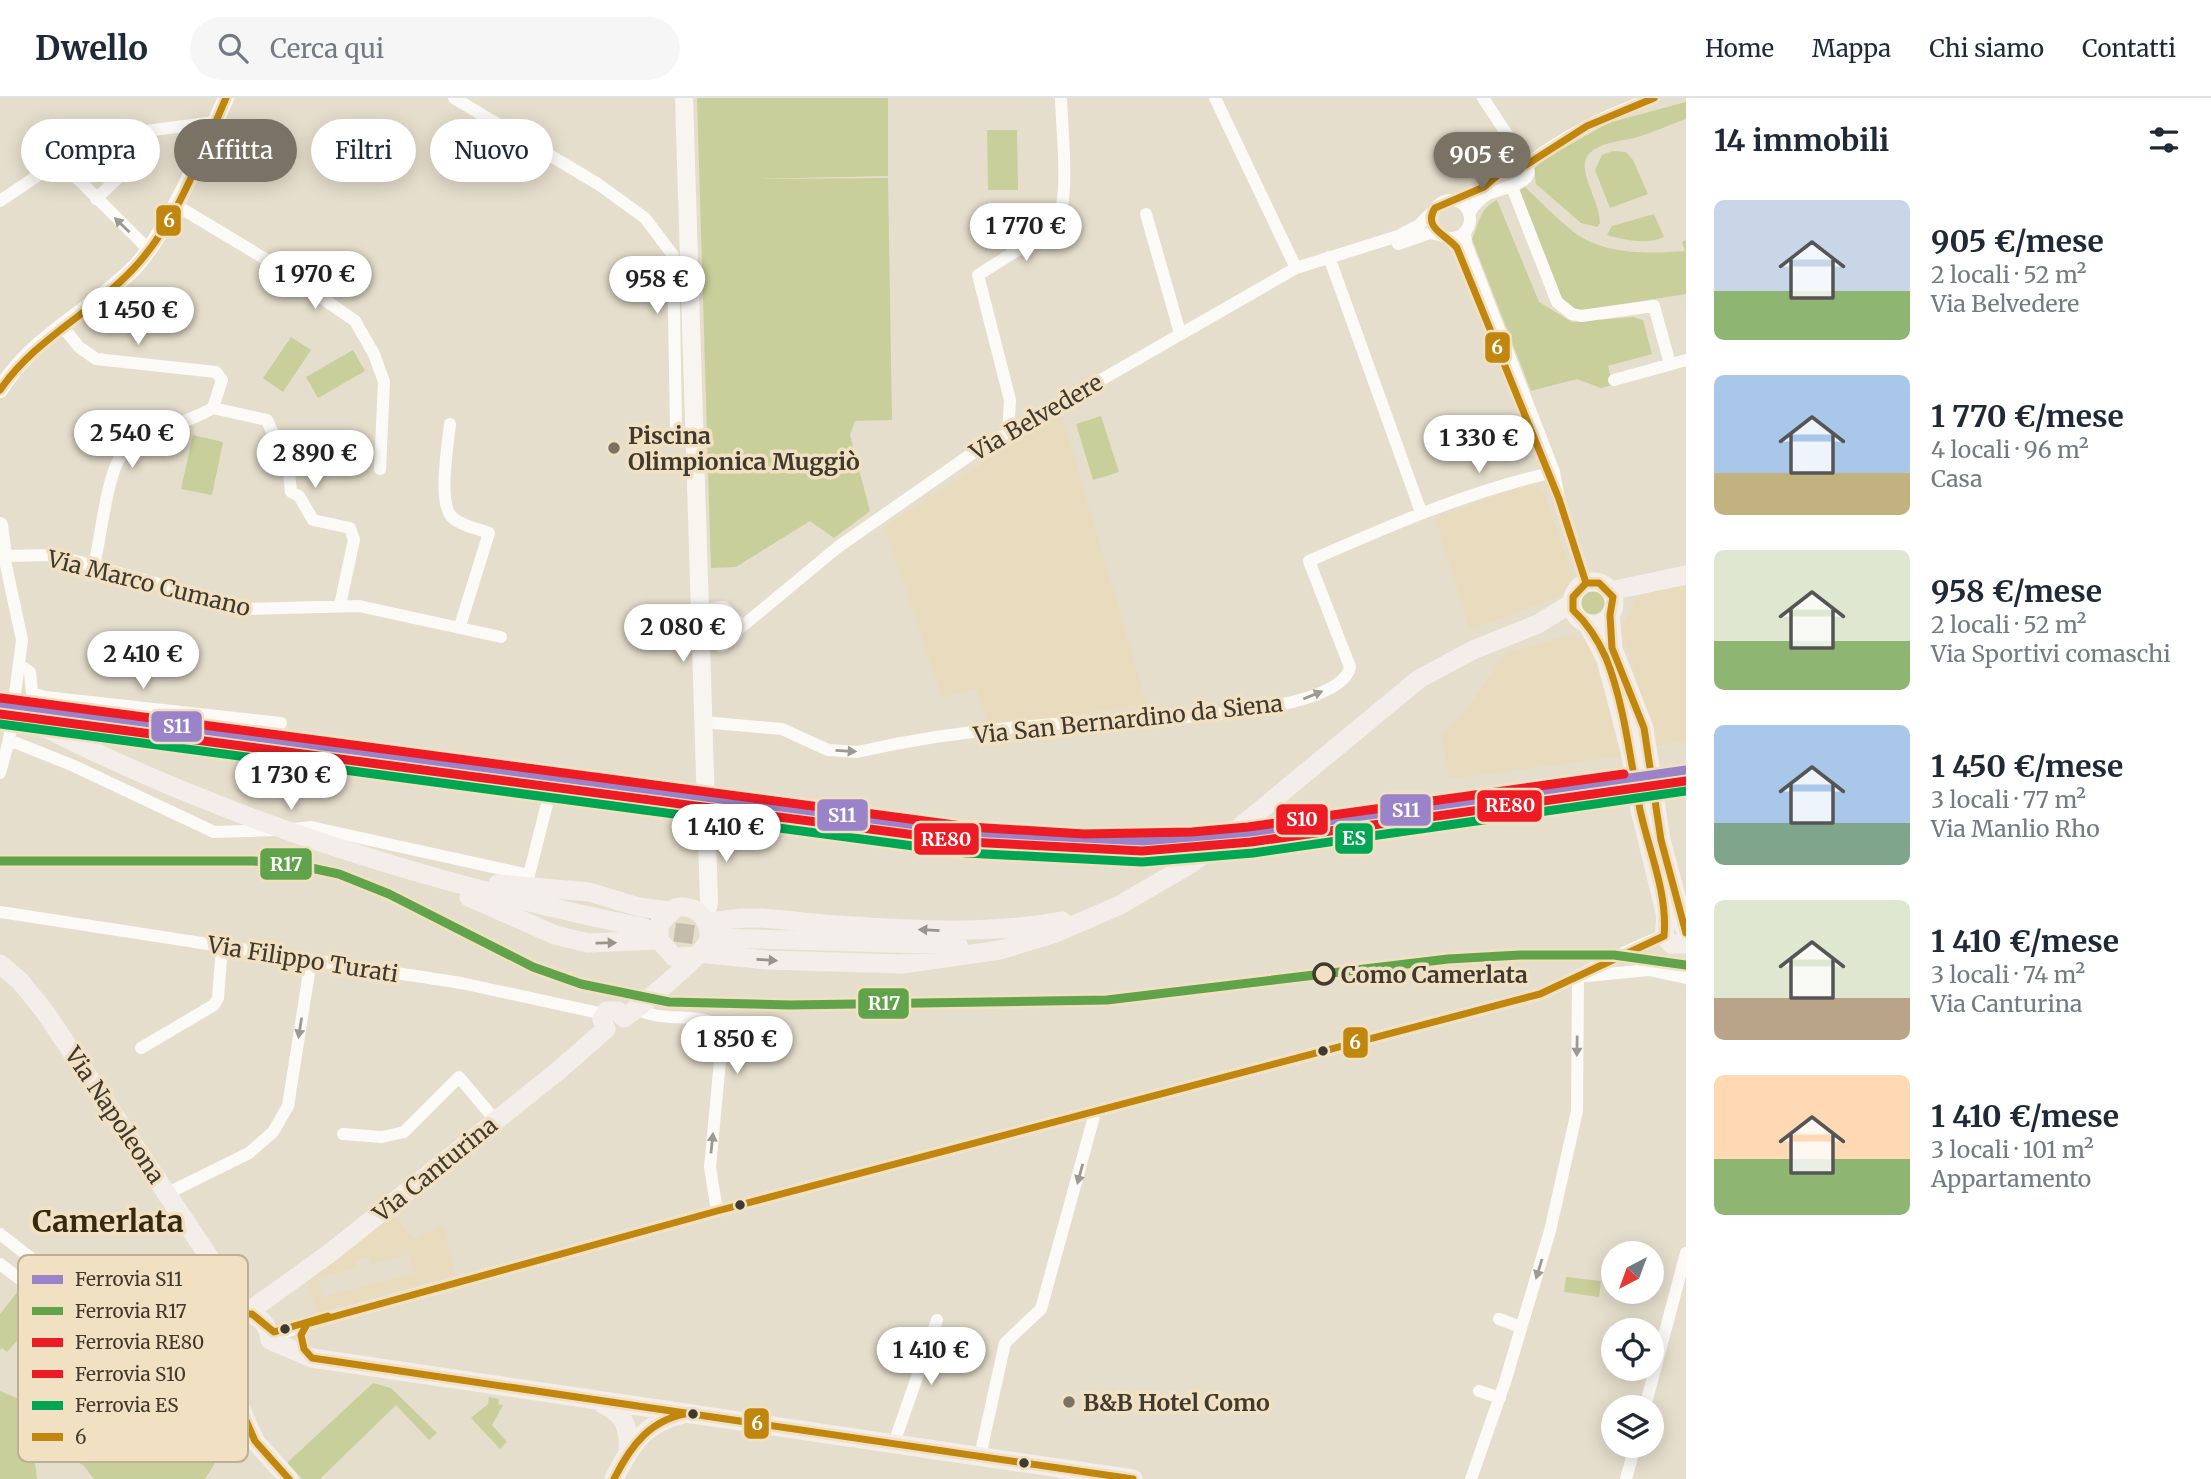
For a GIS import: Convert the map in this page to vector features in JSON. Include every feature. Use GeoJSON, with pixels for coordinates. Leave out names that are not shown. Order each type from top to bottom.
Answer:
{"type":"FeatureCollection","features":[{"type":"Feature","properties":{"kind":"main road"},"geometry":{"type":"LineString","coordinates":[[684,98],[698,577],[707,638],[729,631]]}},
{"type":"Feature","properties":{"kind":"main road"},"geometry":{"type":"LineString","coordinates":[[0,704],[186,791],[288,830],[658,940],[681,958],[697,955],[902,964],[1024,936],[1104,913],[1159,884],[1216,846],[1419,679],[1473,650],[1538,624],[1579,614],[1600,623],[1612,603],[1638,587],[1686,575]]}},
{"type":"Feature","properties":{"kind":"main road"},"geometry":{"type":"LineString","coordinates":[[1639,750],[1606,659],[1579,614],[1576,591],[1586,583],[1599,583],[1612,603],[1612,649],[1635,701],[1639,750],[1649,810],[1679,935]]}},
{"type":"Feature","properties":{"kind":"main road"},"geometry":{"type":"LineString","coordinates":[[703,697],[729,631],[723,610],[706,621]]}},
{"type":"Feature","properties":{"kind":"main road"},"geometry":{"type":"LineString","coordinates":[[634,1010],[697,955],[709,940],[703,722],[706,621]]}},
{"type":"Feature","properties":{"kind":"main road"},"geometry":{"type":"LineString","coordinates":[[405,866],[524,888],[589,892],[639,908],[695,909],[710,927]]}},
{"type":"Feature","properties":{"kind":"main road"},"geometry":{"type":"LineString","coordinates":[[405,866],[426,879],[555,935],[588,943],[658,940]]}},
{"type":"Feature","properties":{"kind":"main road"},"geometry":{"type":"LineString","coordinates":[[670,980],[658,940],[659,924],[707,886]]}},
{"type":"Feature","properties":{"kind":"main road"},"geometry":{"type":"LineString","coordinates":[[710,927],[742,916],[760,916],[832,925],[1024,936],[1104,913]]}},
{"type":"Feature","properties":{"kind":"main road","name":"Via Napoleona"},"geometry":{"type":"LineString","coordinates":[[0,964],[20,981],[45,1012],[208,1253]]}},
{"type":"Feature","properties":{"kind":"main road","name":"Via Napoleona"},"geometry":{"type":"LineString","coordinates":[[0,975],[45,1012]]}},
{"type":"Feature","properties":{"kind":"main road","name":"Via Canturina"},"geometry":{"type":"LineString","coordinates":[[248,1312],[254,1311],[331,1254],[496,1121],[605,1021],[619,1031],[634,1010]]}},
{"type":"Feature","properties":{"kind":"main road","name":"Via Napoleona"},"geometry":{"type":"LineString","coordinates":[[248,1303],[270,1339]]}},
{"type":"Feature","properties":{"kind":"main road"},"geometry":{"type":"LineString","coordinates":[[270,1339],[312,1358],[1133,1479]]}},
{"type":"Feature","properties":{"kind":"main road"},"geometry":{"type":"LineString","coordinates":[[587,1398],[614,1409],[621,1416],[629,1437],[628,1450]]}},
{"type":"Feature","properties":{"kind":"main road"},"geometry":{"type":"LineString","coordinates":[[614,1479],[628,1450],[653,1425],[688,1413]]}},
{"type":"Feature","properties":{"kind":"main road","name":"Via Napoleona"},"geometry":{"type":"LineString","coordinates":[[248,1425],[255,1441],[289,1479]]}},
{"type":"Feature","properties":{"kind":"street"},"geometry":{"type":"LineString","coordinates":[[216,119],[226,98]]}},
{"type":"Feature","properties":{"kind":"street"},"geometry":{"type":"LineString","coordinates":[[454,98],[598,184],[645,218],[673,255],[676,426],[693,447]]}},
{"type":"Feature","properties":{"kind":"street"},"geometry":{"type":"LineString","coordinates":[[1008,435],[1010,400],[978,275],[999,259],[1057,225],[1063,174],[1061,98]]}},
{"type":"Feature","properties":{"kind":"street"},"geometry":{"type":"LineString","coordinates":[[1214,98],[1296,268]]}},
{"type":"Feature","properties":{"kind":"street"},"geometry":{"type":"LineString","coordinates":[[1483,98],[1516,148],[1520,163],[1528,172],[1525,180],[1491,192],[1476,202],[1469,214],[1465,244],[1555,472],[1559,499],[1586,583]]}},
{"type":"Feature","properties":{"kind":"street"},"geometry":{"type":"LineString","coordinates":[[1559,499],[1546,474],[1457,248],[1431,221],[1432,212],[1442,201],[1455,200],[1486,185],[1495,174],[1520,163],[1607,113],[1654,98]]}},
{"type":"Feature","properties":{"kind":"street"},"geometry":{"type":"LineString","coordinates":[[1495,174],[1495,181],[1508,188],[1557,302],[1572,314],[1581,316],[1654,306],[1670,364]]}},
{"type":"Feature","properties":{"kind":"street"},"geometry":{"type":"LineString","coordinates":[[0,201],[27,182]]}},
{"type":"Feature","properties":{"kind":"street"},"geometry":{"type":"LineString","coordinates":[[79,182],[149,250]]}},
{"type":"Feature","properties":{"kind":"street"},"geometry":{"type":"LineString","coordinates":[[96,200],[115,182]]}},
{"type":"Feature","properties":{"kind":"street"},"geometry":{"type":"LineString","coordinates":[[0,390],[24,357],[125,275],[149,250],[185,182]]}},
{"type":"Feature","properties":{"kind":"street"},"geometry":{"type":"LineString","coordinates":[[1455,200],[1463,204],[1469,214]]}},
{"type":"Feature","properties":{"kind":"street"},"geometry":{"type":"LineString","coordinates":[[174,204],[282,270],[355,321],[374,354],[384,382],[380,469]]}},
{"type":"Feature","properties":{"kind":"street","name":"Via Belvedere"},"geometry":{"type":"LineString","coordinates":[[729,631],[764,610],[838,547],[970,455],[1296,268],[1409,231],[1432,212]]}},
{"type":"Feature","properties":{"kind":"street"},"geometry":{"type":"LineString","coordinates":[[1146,214],[1181,332]]}},
{"type":"Feature","properties":{"kind":"street"},"geometry":{"type":"LineString","coordinates":[[1444,237],[1465,232]]}},
{"type":"Feature","properties":{"kind":"street","name":"Via Belvedere"},"geometry":{"type":"LineString","coordinates":[[1329,257],[1365,253],[1430,233],[1444,237]]}},
{"type":"Feature","properties":{"kind":"street"},"geometry":{"type":"LineString","coordinates":[[1329,257],[1421,512]]}},
{"type":"Feature","properties":{"kind":"street"},"geometry":{"type":"LineString","coordinates":[[62,326],[79,347],[96,359],[221,374],[222,380],[214,408]]}},
{"type":"Feature","properties":{"kind":"street"},"geometry":{"type":"LineString","coordinates":[[1614,380],[1686,360]]}},
{"type":"Feature","properties":{"kind":"street"},"geometry":{"type":"LineString","coordinates":[[94,565],[113,474],[121,454],[214,408],[267,420],[289,471],[291,492],[299,496],[313,520],[350,528],[353,532],[354,540],[340,605]]}},
{"type":"Feature","properties":{"kind":"street"},"geometry":{"type":"LineString","coordinates":[[450,424],[444,500],[450,516],[463,525],[489,534],[460,625]]}},
{"type":"Feature","properties":{"kind":"street","name":"Via San Bernardino da Siena"},"geometry":{"type":"LineString","coordinates":[[703,722],[782,729],[828,750],[857,752],[1037,726],[1203,715],[1293,703],[1338,684],[1348,675],[1350,663],[1309,561],[1421,512],[1501,484],[1546,474]]}},
{"type":"Feature","properties":{"kind":"street"},"geometry":{"type":"LineString","coordinates":[[0,525],[2,556],[22,640],[0,773]]}},
{"type":"Feature","properties":{"kind":"street","name":"Via Marco Cumano"},"geometry":{"type":"LineString","coordinates":[[2,556],[54,555],[249,609],[359,606],[460,625],[501,637]]}},
{"type":"Feature","properties":{"kind":"street"},"geometry":{"type":"LineString","coordinates":[[19,664],[30,672],[30,689],[34,695],[106,706],[281,723]]}},
{"type":"Feature","properties":{"kind":"street"},"geometry":{"type":"LineString","coordinates":[[6,740],[74,766],[214,832],[311,827],[529,875],[549,796]]}},
{"type":"Feature","properties":{"kind":"street","name":"Via Filippo Turati"},"geometry":{"type":"LineString","coordinates":[[0,912],[516,993],[605,1021]]}},
{"type":"Feature","properties":{"kind":"street"},"geometry":{"type":"LineString","coordinates":[[270,1339],[307,1324],[717,1211],[1540,994],[1578,978],[1615,955],[1679,935]]}},
{"type":"Feature","properties":{"kind":"street"},"geometry":{"type":"LineString","coordinates":[[141,1048],[214,1005],[218,998],[222,947]]}},
{"type":"Feature","properties":{"kind":"street"},"geometry":{"type":"LineString","coordinates":[[168,1193],[249,1153],[273,1132],[288,1106],[311,960]]}},
{"type":"Feature","properties":{"kind":"street"},"geometry":{"type":"LineString","coordinates":[[1578,978],[1613,971],[1649,970],[1686,978]]}},
{"type":"Feature","properties":{"kind":"street"},"geometry":{"type":"LineString","coordinates":[[1471,1479],[1500,1398],[1550,1231],[1577,1111],[1578,978]]}},
{"type":"Feature","properties":{"kind":"street"},"geometry":{"type":"LineString","coordinates":[[634,1010],[666,1018],[716,1023],[725,1032],[710,1167],[717,1211]]}},
{"type":"Feature","properties":{"kind":"street"},"geometry":{"type":"LineString","coordinates":[[343,1135],[382,1137],[404,1132],[459,1077],[496,1121]]}},
{"type":"Feature","properties":{"kind":"street"},"geometry":{"type":"LineString","coordinates":[[980,1456],[1005,1343],[1041,1310],[1095,1113]]}},
{"type":"Feature","properties":{"kind":"street"},"geometry":{"type":"LineString","coordinates":[[0,1234],[27,1255]]}},
{"type":"Feature","properties":{"kind":"street"},"geometry":{"type":"LineString","coordinates":[[1648,1395],[1686,1253]]}},
{"type":"Feature","properties":{"kind":"street"},"geometry":{"type":"LineString","coordinates":[[0,1264],[18,1270]]}},
{"type":"Feature","properties":{"kind":"street"},"geometry":{"type":"LineString","coordinates":[[1499,1319],[1521,1327]]}},
{"type":"Feature","properties":{"kind":"street"},"geometry":{"type":"LineString","coordinates":[[894,1443],[937,1321]]}},
{"type":"Feature","properties":{"kind":"street"},"geometry":{"type":"LineString","coordinates":[[307,1324],[300,1339],[312,1358]]}},
{"type":"Feature","properties":{"kind":"street"},"geometry":{"type":"LineString","coordinates":[[1479,1391],[1500,1398]]}},
{"type":"Feature","properties":{"kind":"street"},"geometry":{"type":"LineString","coordinates":[[248,1435],[255,1441]]}},
{"type":"Feature","properties":{"kind":"street"},"geometry":{"type":"LineString","coordinates":[[1626,1479],[1632,1458]]}},
{"type":"Feature","properties":{"kind":"shaded area"},"geometry":{"type":"Polygon","coordinates":[[[1061,412],[1147,704],[989,727],[976,688],[942,698],[884,527],[1061,412]]]}},
{"type":"Feature","properties":{"kind":"shaded area"},"geometry":{"type":"Polygon","coordinates":[[[1526,485],[1534,485],[1544,492],[1573,576],[1569,588],[1563,595],[1470,630],[1435,518],[1526,485]]]}},
{"type":"Feature","properties":{"kind":"shaded area"},"geometry":{"type":"Polygon","coordinates":[[[1686,580],[1686,741],[1657,746],[1621,629],[1637,598],[1650,588],[1686,580]]]}},
{"type":"Feature","properties":{"kind":"shaded area"},"geometry":{"type":"Polygon","coordinates":[[[1571,635],[1589,643],[1625,756],[1449,779],[1441,735],[1463,714],[1507,652],[1571,635]]]}},
{"type":"Feature","properties":{"kind":"shaded area"},"geometry":{"type":"Polygon","coordinates":[[[394,1214],[413,1239],[444,1225],[455,1275],[317,1313],[308,1280],[394,1214]],[[409,1254],[371,1264],[369,1256],[355,1260],[356,1268],[318,1278],[323,1297],[414,1273],[409,1254]]]}},
{"type":"Feature","properties":{"kind":"green space"},"geometry":{"type":"Polygon","coordinates":[[[697,98],[888,98],[888,176],[754,179],[888,178],[892,420],[855,421],[850,435],[870,511],[834,538],[810,521],[736,567],[711,568],[697,98]]]}},
{"type":"Feature","properties":{"kind":"green space"},"geometry":{"type":"Polygon","coordinates":[[[1686,102],[1686,119],[1641,136],[1610,143],[1589,155],[1585,161],[1585,170],[1599,216],[1600,223],[1597,227],[1581,223],[1536,184],[1534,169],[1543,160],[1608,123],[1686,102]]]}},
{"type":"Feature","properties":{"kind":"green space"},"geometry":{"type":"Polygon","coordinates":[[[987,130],[1017,130],[1018,190],[988,190],[987,130]]]}},
{"type":"Feature","properties":{"kind":"green space"},"geometry":{"type":"Polygon","coordinates":[[[1613,151],[1626,152],[1633,160],[1648,194],[1610,208],[1595,170],[1602,155],[1613,151]]]}},
{"type":"Feature","properties":{"kind":"green space"},"geometry":{"type":"Polygon","coordinates":[[[1525,187],[1574,232],[1599,245],[1627,251],[1671,252],[1685,251],[1682,242],[1686,240],[1686,294],[1584,310],[1573,308],[1561,297],[1518,191],[1525,187]]]}},
{"type":"Feature","properties":{"kind":"green space"},"geometry":{"type":"Polygon","coordinates":[[[1497,200],[1539,302],[1572,322],[1633,317],[1643,320],[1652,354],[1608,366],[1613,385],[1601,388],[1577,379],[1531,391],[1472,239],[1483,212],[1497,200]]]}},
{"type":"Feature","properties":{"kind":"green space"},"geometry":{"type":"Polygon","coordinates":[[[1654,214],[1664,237],[1643,241],[1607,235],[1612,226],[1654,214]]]}},
{"type":"Feature","properties":{"kind":"green space"},"geometry":{"type":"Polygon","coordinates":[[[291,337],[311,350],[283,392],[263,378],[291,337]]]}},
{"type":"Feature","properties":{"kind":"green space"},"geometry":{"type":"Polygon","coordinates":[[[353,350],[365,371],[318,398],[306,377],[353,350]]]}},
{"type":"Feature","properties":{"kind":"green space"},"geometry":{"type":"Polygon","coordinates":[[[1101,416],[1119,472],[1093,480],[1076,424],[1101,416]]]}},
{"type":"Feature","properties":{"kind":"green space"},"geometry":{"type":"Polygon","coordinates":[[[193,435],[223,442],[212,495],[181,489],[193,435]]]}},
{"type":"Feature","properties":{"kind":"green space"},"geometry":{"type":"Polygon","coordinates":[[[1593,590],[1602,594],[1606,603],[1602,612],[1593,616],[1584,612],[1580,603],[1584,594],[1593,590]]]}},
{"type":"Feature","properties":{"kind":"green space"},"geometry":{"type":"Polygon","coordinates":[[[1566,1277],[1601,1281],[1599,1297],[1564,1292],[1566,1277]]]}},
{"type":"Feature","properties":{"kind":"green space"},"geometry":{"type":"Polygon","coordinates":[[[18,1291],[18,1339],[7,1352],[2,1348],[0,1350],[0,1314],[18,1291]]]}},
{"type":"Feature","properties":{"kind":"green space"},"geometry":{"type":"Polygon","coordinates":[[[373,1383],[391,1388],[437,1433],[429,1440],[396,1405],[320,1479],[302,1479],[287,1463],[373,1383]]]}},
{"type":"Feature","properties":{"kind":"green space"},"geometry":{"type":"Polygon","coordinates":[[[0,1391],[18,1399],[18,1462],[35,1462],[37,1479],[0,1479],[0,1391]]]}},
{"type":"Feature","properties":{"kind":"green space"},"geometry":{"type":"Polygon","coordinates":[[[489,1397],[499,1399],[498,1404],[503,1405],[492,1425],[507,1442],[500,1449],[471,1418],[488,1404],[489,1397]]]}},
{"type":"Feature","properties":{"kind":"green space"},"geometry":{"type":"Polygon","coordinates":[[[77,1462],[216,1462],[205,1479],[94,1479],[83,1465],[77,1462]]]}},
{"type":"Feature","properties":{"kind":"tunnel"},"geometry":{"type":"LineString","coordinates":[[646,928],[717,938]]}},
{"type":"Feature","properties":{"kind":"rail line","name":"S10"},"geometry":{"type":"LineString","coordinates":[[1,698],[970,827],[1084,834],[1192,832],[1248,827],[1624,774]]}},
{"type":"Feature","properties":{"kind":"rail line","name":"S11"},"geometry":{"type":"LineString","coordinates":[[0,703],[969,832],[1143,841],[1250,832],[1686,770]]}},
{"type":"Feature","properties":{"kind":"rail line","name":"RE80"},"geometry":{"type":"LineString","coordinates":[[0,714],[968,842],[1142,851],[1251,842],[1686,781]]}},
{"type":"Feature","properties":{"kind":"rail line","name":"ES"},"geometry":{"type":"LineString","coordinates":[[0,724],[966,853],[1142,862],[1253,853],[1686,791]]}},
{"type":"Feature","properties":{"kind":"rail line","name":"R17"},"geometry":{"type":"LineString","coordinates":[[0,861],[254,861],[297,865],[339,874],[389,894],[533,967],[581,984],[669,1002],[790,1005],[1107,1000],[1448,959],[1520,955],[1614,955],[1686,965]]}},
{"type":"Feature","properties":{"kind":"transit line","name":"6"},"geometry":{"type":"LineString","coordinates":[[0,390],[30,355],[118,284],[149,250],[187,187],[226,98]]}},
{"type":"Feature","properties":{"kind":"transit line","name":"6"},"geometry":{"type":"LineString","coordinates":[[1526,165],[1587,126],[1654,98]]}},
{"type":"Feature","properties":{"kind":"transit line","name":"6"},"geometry":{"type":"LineString","coordinates":[[1514,161],[1484,187],[1435,208],[1432,221],[1437,231],[1457,248],[1559,499],[1586,583]]}},
{"type":"Feature","properties":{"kind":"transit line","name":"6"},"geometry":{"type":"LineString","coordinates":[[1664,936],[1661,888],[1640,810],[1613,676],[1599,645],[1573,610],[1573,597],[1586,583],[1599,583],[1613,597],[1610,615],[1612,648],[1644,728],[1661,840],[1686,933]]}},
{"type":"Feature","properties":{"kind":"transit line","name":"6"},"geometry":{"type":"LineString","coordinates":[[1133,1479],[312,1358],[304,1349],[301,1335],[307,1324],[717,1211],[1540,994],[1664,936]]}},
{"type":"Feature","properties":{"kind":"transit line","name":"6"},"geometry":{"type":"LineString","coordinates":[[248,1314],[252,1314],[274,1332],[328,1316]]}},
{"type":"Feature","properties":{"kind":"transit line","name":"6"},"geometry":{"type":"LineString","coordinates":[[614,1479],[635,1444],[644,1435],[664,1421],[691,1413]]}},
{"type":"Feature","properties":{"kind":"transit line","name":"6"},"geometry":{"type":"LineString","coordinates":[[248,1425],[255,1441],[289,1479]]}},
{"type":"Feature","properties":{"kind":"place","name":"Piscina Olimpionica Muggiò"},"geometry":{"type":"Point","coordinates":[614,448]}},
{"type":"Feature","properties":{"kind":"place","name":"Como Camerlata"},"geometry":{"type":"Point","coordinates":[1324,974]}},
{"type":"Feature","properties":{"kind":"place","name":"B&B Hotel Como"},"geometry":{"type":"Point","coordinates":[1069,1402]}},
{"type":"Feature","properties":{"kind":"district","name":"Camerlata"},"geometry":{"type":"Point","coordinates":[108,1221]}}]}
